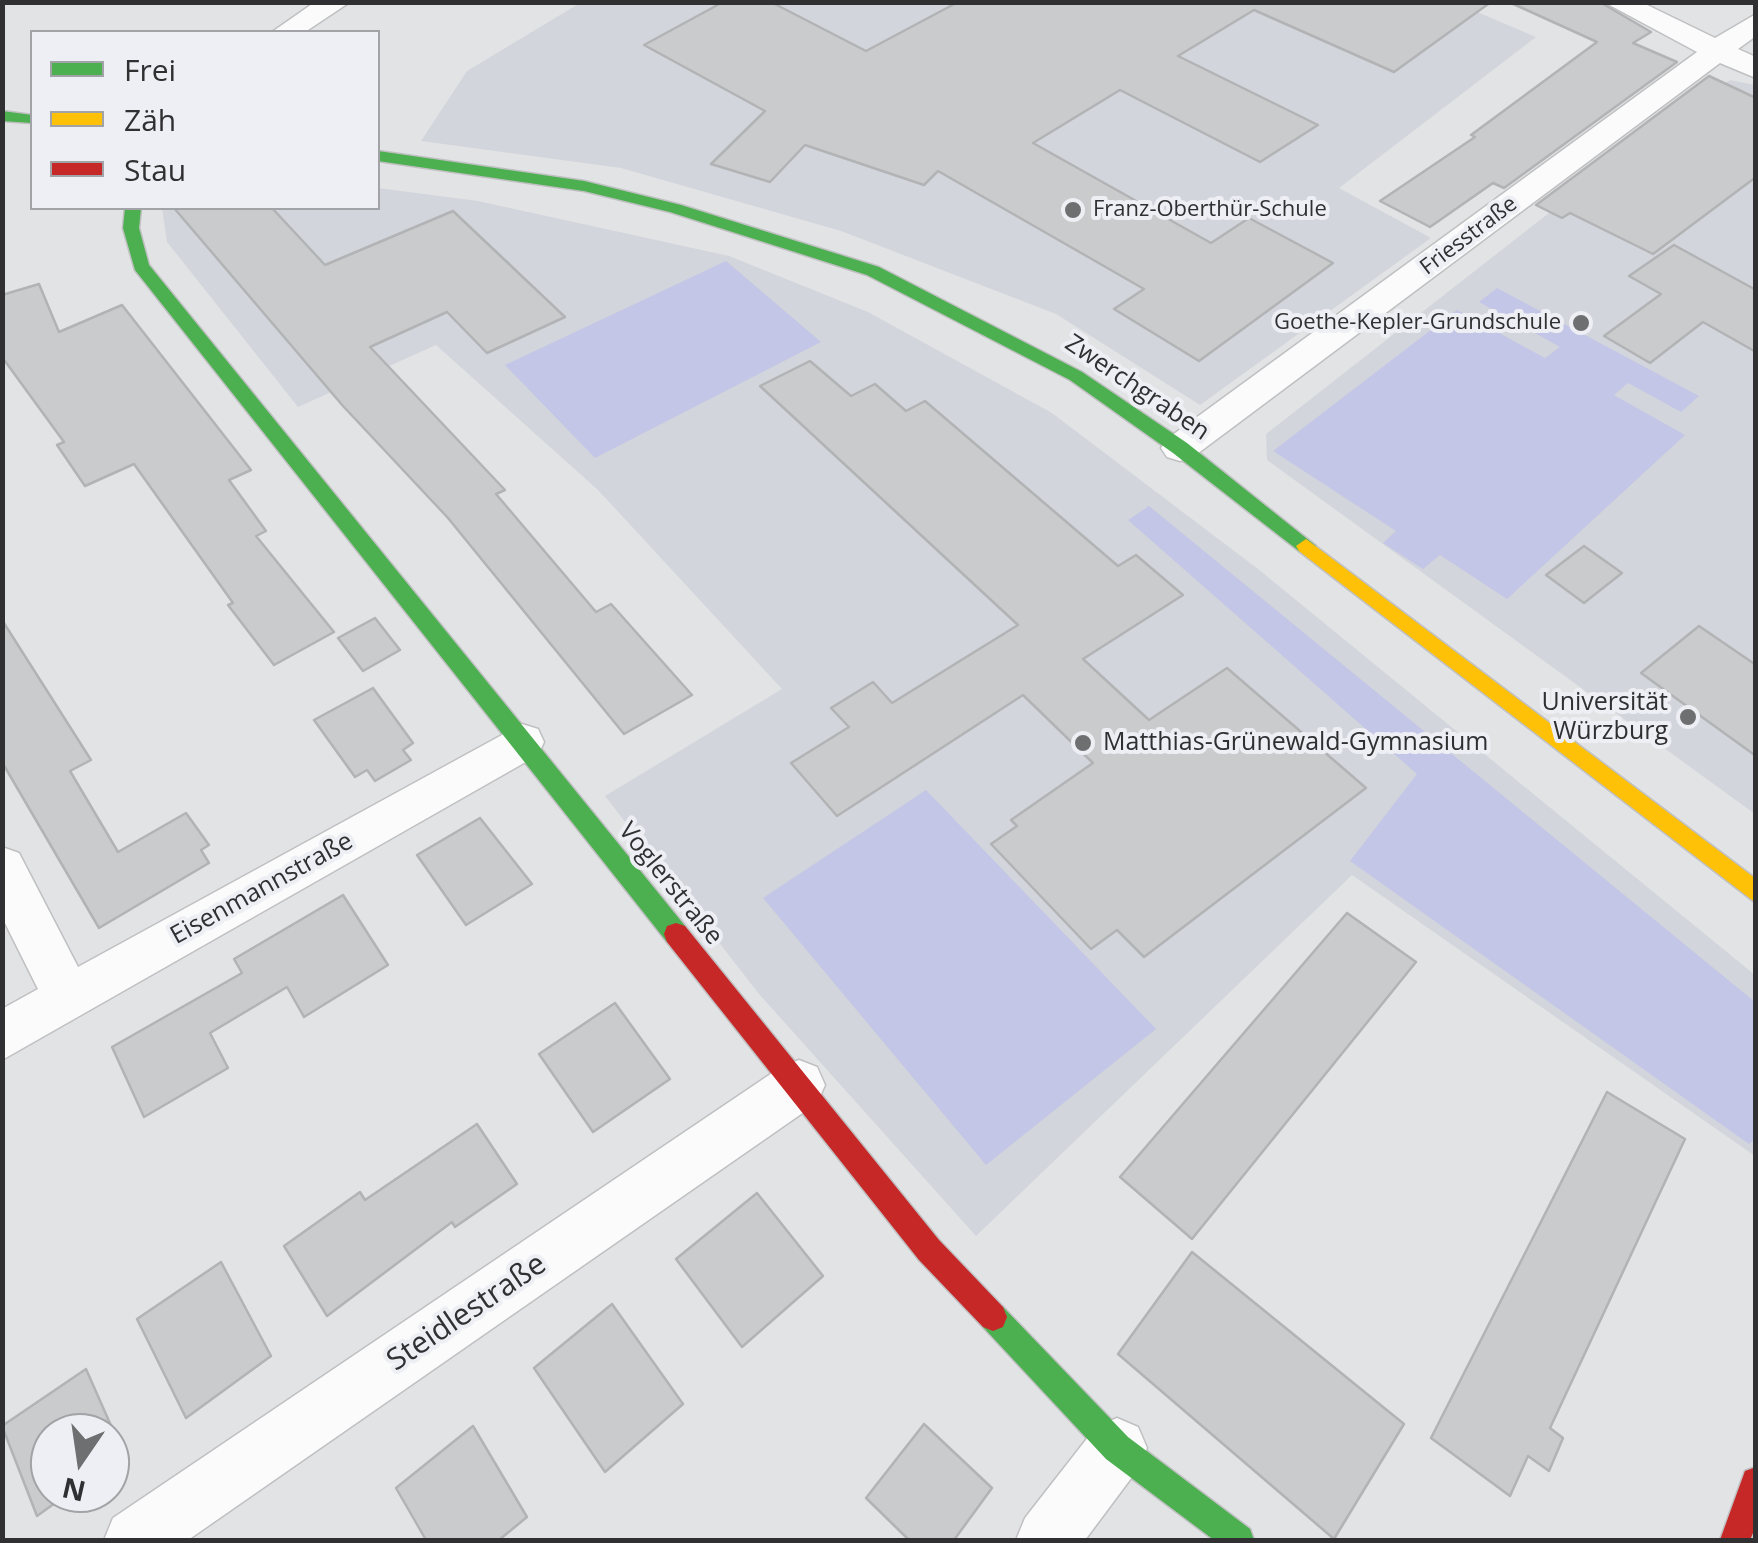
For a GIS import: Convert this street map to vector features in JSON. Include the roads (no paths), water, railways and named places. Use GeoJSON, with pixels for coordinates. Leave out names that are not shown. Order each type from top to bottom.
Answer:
{"type":"FeatureCollection","features":[{"type":"Feature","properties":{"kind":"street"},"geometry":{"type":"LineString","coordinates":[[289,30],[336,2]]}},
{"type":"Feature","properties":{"kind":"street"},"geometry":{"type":"LineString","coordinates":[[1618,2],[1756,70]]}},
{"type":"Feature","properties":{"kind":"street","name":"Friesstraße"},"geometry":{"type":"LineString","coordinates":[[1180,448],[1756,22]]}},
{"type":"Feature","properties":{"kind":"street"},"geometry":{"type":"LineString","coordinates":[[2,116],[30,120]]}},
{"type":"Feature","properties":{"kind":"street","name":"Zwerchgraben"},"geometry":{"type":"LineString","coordinates":[[380,156],[584,186],[675,208],[872,271],[1076,376],[1180,448],[1756,894]]}},
{"type":"Feature","properties":{"kind":"street","name":"Voglerstraße"},"geometry":{"type":"LineString","coordinates":[[133,210],[132,228],[142,266],[929,1250],[1117,1448],[1239,1540]]}},
{"type":"Feature","properties":{"kind":"street","name":"Eisenmannstraße"},"geometry":{"type":"LineString","coordinates":[[2,1036],[522,742]]}},
{"type":"Feature","properties":{"kind":"street"},"geometry":{"type":"LineString","coordinates":[[2,867],[68,998]]}},
{"type":"Feature","properties":{"kind":"street","name":"Steidlestraße"},"geometry":{"type":"LineString","coordinates":[[135,1540],[799,1085]]}},
{"type":"Feature","properties":{"kind":"street"},"geometry":{"type":"LineString","coordinates":[[1047,1540],[1117,1448]]}},
{"type":"Feature","properties":{"kind":"street"},"geometry":{"type":"LineString","coordinates":[[1735,1540],[1756,1482]]}},
{"type":"Feature","properties":{"kind":"place","name":"Franz-Oberthür-Schule"},"geometry":{"type":"Point","coordinates":[1073,210]}},
{"type":"Feature","properties":{"kind":"place","name":"Goethe-Kepler-Grundschule"},"geometry":{"type":"Point","coordinates":[1581,323]}},
{"type":"Feature","properties":{"kind":"place","name":"Universität Würzburg"},"geometry":{"type":"Point","coordinates":[1688,717]}},
{"type":"Feature","properties":{"kind":"place","name":"Matthias-Grünewald-Gymnasium"},"geometry":{"type":"Point","coordinates":[1083,743]}}]}
